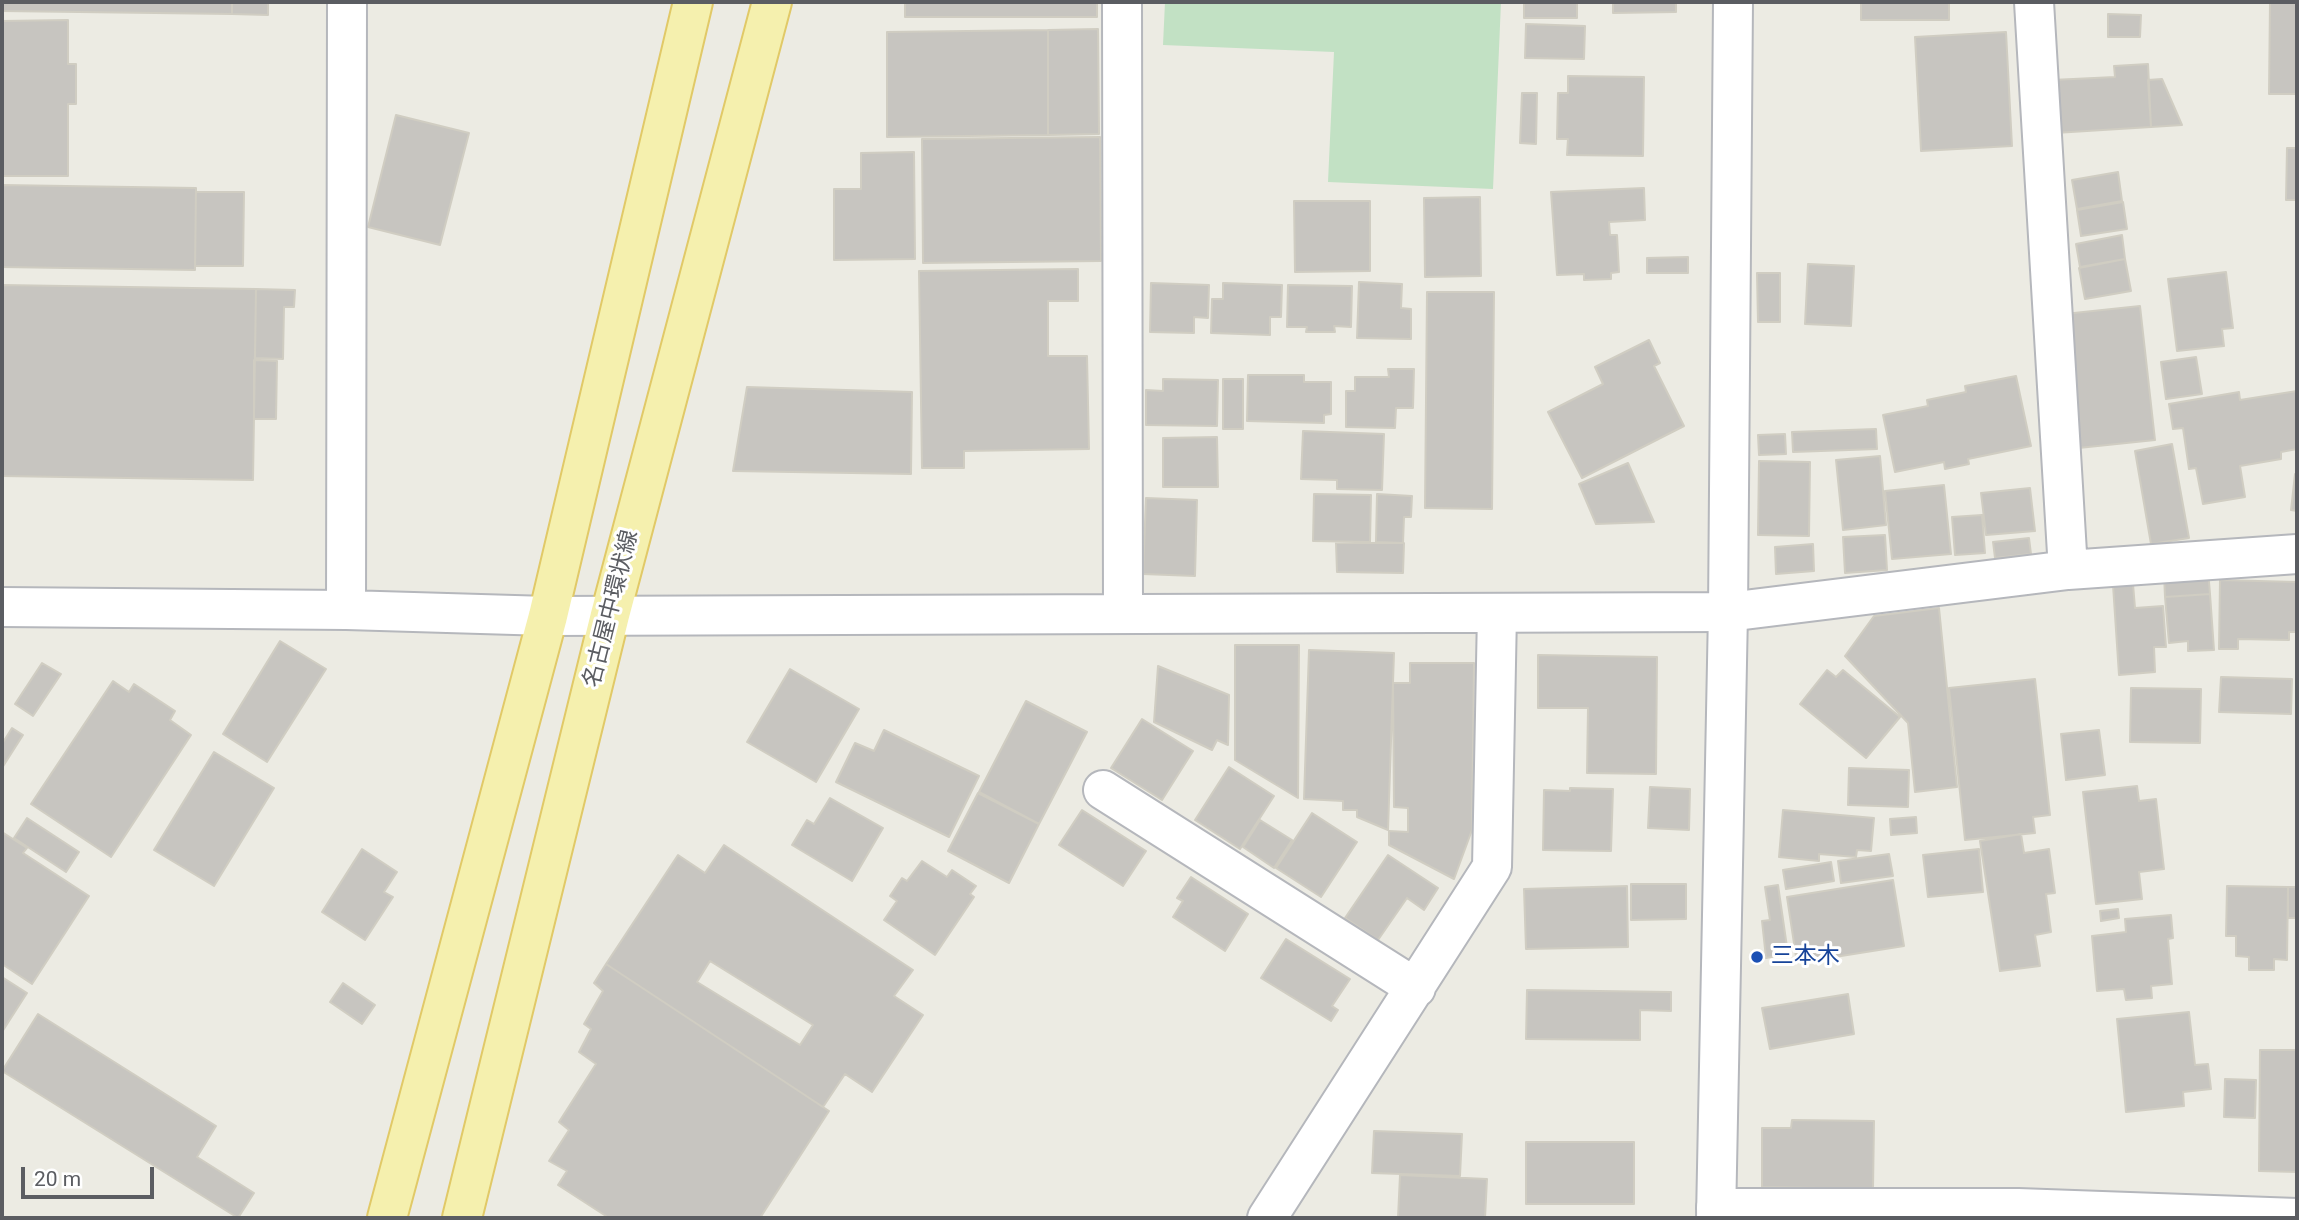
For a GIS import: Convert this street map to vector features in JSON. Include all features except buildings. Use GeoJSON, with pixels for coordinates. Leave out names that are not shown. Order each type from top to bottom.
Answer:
{"type":"FeatureCollection","features":[{"type":"Feature","properties":{"kind":"main road"},"geometry":{"type":"LineString","coordinates":[[387,1218],[548,616],[693,2]]}},
{"type":"Feature","properties":{"kind":"main road","name":"名古屋中環状線"},"geometry":{"type":"LineString","coordinates":[[463,1218],[610,615],[772,2]]}},
{"type":"Feature","properties":{"kind":"street"},"geometry":{"type":"LineString","coordinates":[[346,610],[347,2]]}},
{"type":"Feature","properties":{"kind":"street"},"geometry":{"type":"LineString","coordinates":[[1122,2],[1123,614]]}},
{"type":"Feature","properties":{"kind":"street"},"geometry":{"type":"LineString","coordinates":[[1734,2],[1728,612],[1716,1213],[2018,1213],[2297,1218]]}},
{"type":"Feature","properties":{"kind":"street"},"geometry":{"type":"LineString","coordinates":[[2034,2],[2068,570]]}},
{"type":"Feature","properties":{"kind":"street"},"geometry":{"type":"LineString","coordinates":[[2,607],[346,610],[548,616],[1728,612],[2068,570],[2297,554]]}},
{"type":"Feature","properties":{"kind":"street"},"geometry":{"type":"LineString","coordinates":[[1267,1218],[1492,867],[1497,613]]}},
{"type":"Feature","properties":{"kind":"street"},"geometry":{"type":"LineString","coordinates":[[1102,790],[1416,988]]}},
{"type":"Feature","properties":{"kind":"green space"},"geometry":{"type":"Polygon","coordinates":[[[1165,2],[1501,2],[1493,189],[1328,182],[1334,52],[1163,45],[1165,2]]]}},
{"type":"Feature","properties":{"kind":"place","name":"三本木"},"geometry":{"type":"Point","coordinates":[1757,957]}}]}
